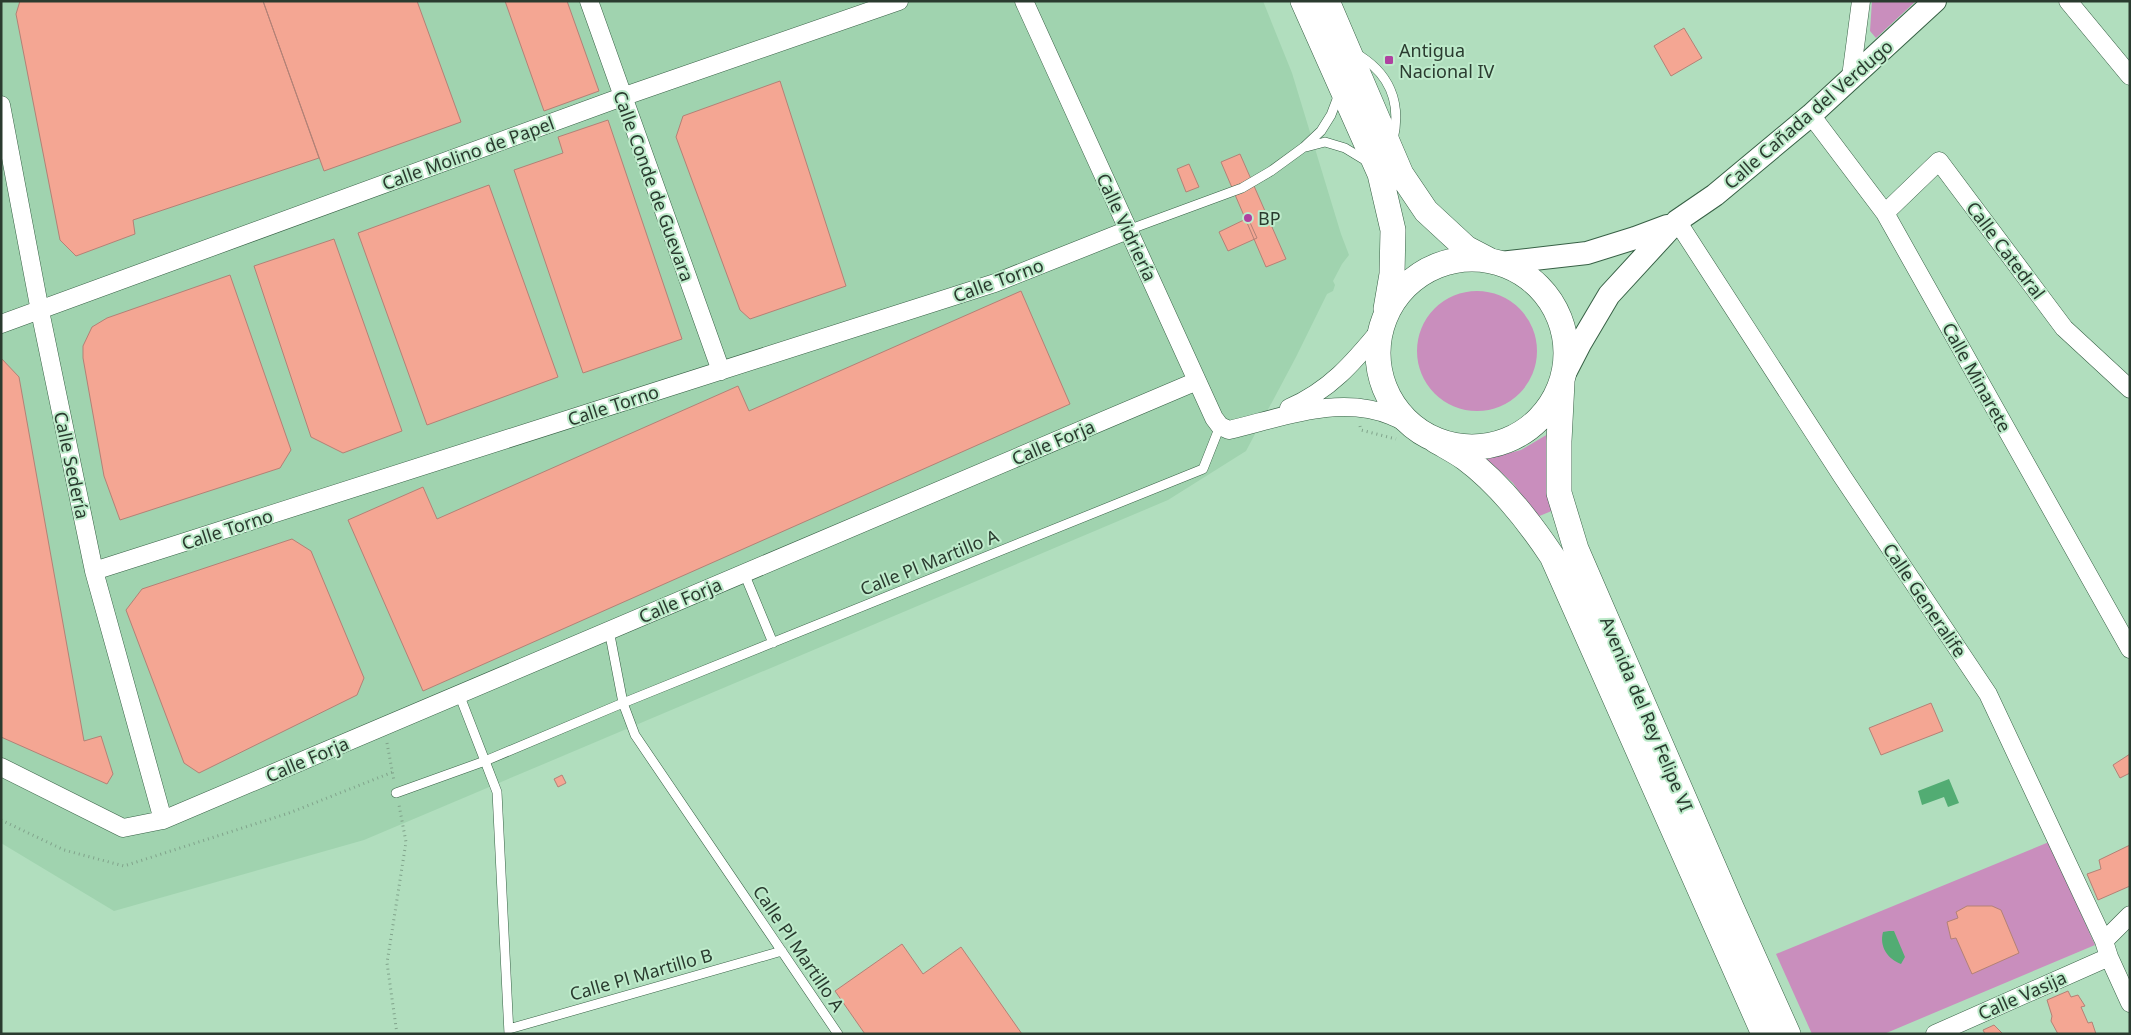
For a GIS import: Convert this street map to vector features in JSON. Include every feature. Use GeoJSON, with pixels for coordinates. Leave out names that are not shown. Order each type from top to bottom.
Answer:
{"type":"FeatureCollection","features":[{"type":"Feature","properties":{"kind":"main road"},"geometry":{"type":"LineString","coordinates":[[1303,1],[1380,174],[1394,230],[1392,274],[1383,323]]}},
{"type":"Feature","properties":{"kind":"main road"},"geometry":{"type":"LineString","coordinates":[[1328,1],[1401,174],[1426,211],[1466,248],[1495,262]]}},
{"type":"Feature","properties":{"kind":"main road"},"geometry":{"type":"LineString","coordinates":[[1383,323],[1400,293],[1410,282],[1427,270],[1447,262],[1468,259],[1495,262]]}},
{"type":"Feature","properties":{"kind":"main road","name":"Avenida del Rey Felipe VI"},"geometry":{"type":"LineString","coordinates":[[1495,262],[1525,275],[1546,294],[1560,319],[1566,347],[1559,441],[1559,493],[1576,549],[1788,1034]]}},
{"type":"Feature","properties":{"kind":"main road","name":"Avenida del Rey Felipe VI"},"geometry":{"type":"LineString","coordinates":[[1383,323],[1378,352],[1380,374],[1387,395],[1399,413],[1416,436],[1464,457],[1487,476],[1534,529],[1552,556],[1764,1034]]}},
{"type":"Feature","properties":{"kind":"main road"},"geometry":{"type":"LineString","coordinates":[[1416,436],[1465,447],[1496,444],[1524,432],[1547,410],[1563,379]]}},
{"type":"Feature","properties":{"kind":"street","name":"Calle Conde de Guevara"},"geometry":{"type":"LineString","coordinates":[[590,1],[622,97],[721,371]]}},
{"type":"Feature","properties":{"kind":"street","name":"Calle Vidriería"},"geometry":{"type":"LineString","coordinates":[[1024,1],[1214,418],[1220,426]]}},
{"type":"Feature","properties":{"kind":"street"},"geometry":{"type":"LineString","coordinates":[[1851,77],[1861,1]]}},
{"type":"Feature","properties":{"kind":"street","name":"Calle Cañada del Verdugo"},"geometry":{"type":"LineString","coordinates":[[1677,221],[1715,196],[1811,115],[1935,1]]}},
{"type":"Feature","properties":{"kind":"street"},"geometry":{"type":"LineString","coordinates":[[2068,1],[2130,76]]}},
{"type":"Feature","properties":{"kind":"street","name":"Calle Molino de Papel"},"geometry":{"type":"LineString","coordinates":[[1,324],[622,97],[889,3]]}},
{"type":"Feature","properties":{"kind":"street","name":"Calle Sedería"},"geometry":{"type":"LineString","coordinates":[[1,105],[40,311],[94,571],[163,820]]}},
{"type":"Feature","properties":{"kind":"street","name":"Calle Minarete"},"geometry":{"type":"LineString","coordinates":[[1811,115],[1886,213],[2130,649]]}},
{"type":"Feature","properties":{"kind":"street","name":"Calle Catedral"},"geometry":{"type":"LineString","coordinates":[[1886,213],[1938,160],[2064,328],[2130,389]]}},
{"type":"Feature","properties":{"kind":"street"},"geometry":{"type":"LineString","coordinates":[[1495,262],[1586,253],[1636,238],[1677,221]]}},
{"type":"Feature","properties":{"kind":"street"},"geometry":{"type":"LineString","coordinates":[[1563,379],[1609,295],[1677,221]]}},
{"type":"Feature","properties":{"kind":"street","name":"Calle Generalife"},"geometry":{"type":"LineString","coordinates":[[1677,221],[1842,476],[1988,694],[2107,949],[2130,1003]]}},
{"type":"Feature","properties":{"kind":"street","name":"Calle Torno"},"geometry":{"type":"LineString","coordinates":[[94,571],[995,283],[1128,230]]}},
{"type":"Feature","properties":{"kind":"street"},"geometry":{"type":"LineString","coordinates":[[1247,426],[1304,401],[1335,381],[1383,323]]}},
{"type":"Feature","properties":{"kind":"street","name":"Calle Forja"},"geometry":{"type":"LineString","coordinates":[[1,766],[123,828],[163,820],[1197,381]]}},
{"type":"Feature","properties":{"kind":"street"},"geometry":{"type":"LineString","coordinates":[[1220,426],[1230,430],[1306,411],[1340,406],[1355,407],[1392,416],[1416,436]]}},
{"type":"Feature","properties":{"kind":"street"},"geometry":{"type":"LineString","coordinates":[[2107,949],[2130,915]]}},
{"type":"Feature","properties":{"kind":"street","name":"Calle Vasija"},"geometry":{"type":"LineString","coordinates":[[1935,1034],[2107,949]]}},
{"type":"Feature","properties":{"kind":"lane"},"geometry":{"type":"LineString","coordinates":[[1128,230],[1242,188],[1304,148],[1321,131],[1331,114],[1341,89]]}},
{"type":"Feature","properties":{"kind":"lane"},"geometry":{"type":"LineString","coordinates":[[1304,148],[1325,142],[1345,148],[1366,161],[1380,174]]}},
{"type":"Feature","properties":{"kind":"lane","name":"Calle Pl Martillo A"},"geometry":{"type":"LineString","coordinates":[[396,793],[485,761],[773,642],[1203,470],[1220,426]]}},
{"type":"Feature","properties":{"kind":"lane"},"geometry":{"type":"LineString","coordinates":[[744,573],[773,642]]}},
{"type":"Feature","properties":{"kind":"lane","name":"Calle Pl Martillo A"},"geometry":{"type":"LineString","coordinates":[[609,630],[623,703],[635,735],[838,1034]]}},
{"type":"Feature","properties":{"kind":"lane"},"geometry":{"type":"LineString","coordinates":[[459,694],[497,792],[509,1031]]}},
{"type":"Feature","properties":{"kind":"lane","name":"Calle Pl Martillo B"},"geometry":{"type":"LineString","coordinates":[[509,1031],[782,951]]}},
{"type":"Feature","properties":{"kind":"path"},"geometry":{"type":"LineString","coordinates":[[1355,407],[1361,430],[1416,436]]}},
{"type":"Feature","properties":{"kind":"path"},"geometry":{"type":"LineString","coordinates":[[384,726],[406,842],[388,962],[397,1034]]}},
{"type":"Feature","properties":{"kind":"path"},"geometry":{"type":"LineString","coordinates":[[1,820],[64,850],[124,866],[289,813],[393,772]]}},
{"type":"Feature","properties":{"kind":"shaded area"},"geometry":{"type":"Polygon","coordinates":[[[1,1],[1263,1],[1292,73],[1349,255],[1333,281],[1335,285],[1333,291],[1327,294],[1246,451],[1168,500],[364,840],[114,911],[1,843],[1,1]]]}},
{"type":"Feature","properties":{"kind":"shaded area"},"geometry":{"type":"Polygon","coordinates":[[[1872,1],[1916,1],[1876,38],[1870,31],[1872,1]]]}},
{"type":"Feature","properties":{"kind":"shaded area"},"geometry":{"type":"Polygon","coordinates":[[[1477,291],[1489,292],[1500,296],[1510,301],[1519,309],[1527,318],[1532,328],[1536,339],[1536,363],[1532,374],[1527,384],[1519,393],[1510,401],[1500,406],[1489,410],[1477,411],[1465,410],[1454,406],[1444,401],[1435,393],[1427,384],[1422,374],[1418,363],[1417,351],[1418,339],[1422,328],[1427,318],[1435,309],[1444,301],[1454,296],[1465,292],[1477,291]]]}},
{"type":"Feature","properties":{"kind":"shaded area"},"geometry":{"type":"Polygon","coordinates":[[[1548,434],[1554,510],[1537,517],[1513,483],[1486,459],[1521,450],[1548,434]]]}},
{"type":"Feature","properties":{"kind":"shaded area"},"geometry":{"type":"Polygon","coordinates":[[[1949,779],[1959,803],[1948,807],[1944,797],[1922,805],[1918,791],[1949,779]]]}},
{"type":"Feature","properties":{"kind":"shaded area"},"geometry":{"type":"Polygon","coordinates":[[[2049,842],[2095,945],[1884,1034],[1812,1034],[1776,954],[2049,842]]]}},
{"type":"Feature","properties":{"kind":"shaded area"},"geometry":{"type":"Polygon","coordinates":[[[1894,931],[1905,957],[1901,964],[1889,956],[1882,943],[1883,932],[1894,931]]]}},
{"type":"Feature","properties":{"kind":"building"},"geometry":{"type":"Polygon","coordinates":[[[20,1],[263,1],[319,158],[133,220],[135,234],[76,256],[60,240],[16,14],[20,1]]]}},
{"type":"Feature","properties":{"kind":"building"},"geometry":{"type":"Polygon","coordinates":[[[263,1],[417,1],[461,122],[324,171],[263,1]]]}},
{"type":"Feature","properties":{"kind":"building"},"geometry":{"type":"Polygon","coordinates":[[[505,1],[567,1],[599,91],[544,111],[505,1]]]}},
{"type":"Feature","properties":{"kind":"building"},"geometry":{"type":"Polygon","coordinates":[[[1684,28],[1702,58],[1671,76],[1654,46],[1684,28]]]}},
{"type":"Feature","properties":{"kind":"building"},"geometry":{"type":"Polygon","coordinates":[[[780,81],[846,286],[750,319],[740,310],[676,137],[683,116],[780,81]]]}},
{"type":"Feature","properties":{"kind":"building"},"geometry":{"type":"Polygon","coordinates":[[[608,120],[682,339],[583,373],[514,170],[563,153],[558,137],[608,120]]]}},
{"type":"Feature","properties":{"kind":"building"},"geometry":{"type":"Polygon","coordinates":[[[1240,154],[1286,259],[1266,267],[1221,162],[1240,154]]]}},
{"type":"Feature","properties":{"kind":"building"},"geometry":{"type":"Polygon","coordinates":[[[1189,164],[1199,187],[1186,192],[1177,169],[1189,164]]]}},
{"type":"Feature","properties":{"kind":"building"},"geometry":{"type":"Polygon","coordinates":[[[489,185],[558,377],[427,425],[358,233],[489,185]]]}},
{"type":"Feature","properties":{"kind":"building"},"geometry":{"type":"Polygon","coordinates":[[[1248,218],[1257,238],[1228,251],[1219,232],[1248,218]]]}},
{"type":"Feature","properties":{"kind":"building"},"geometry":{"type":"Polygon","coordinates":[[[334,239],[402,431],[343,453],[311,437],[254,266],[334,239]]]}},
{"type":"Feature","properties":{"kind":"building"},"geometry":{"type":"Polygon","coordinates":[[[230,275],[291,450],[280,468],[120,520],[104,476],[83,358],[83,346],[92,327],[107,318],[230,275]]]}},
{"type":"Feature","properties":{"kind":"building"},"geometry":{"type":"Polygon","coordinates":[[[1021,291],[1070,404],[423,691],[348,520],[423,487],[437,519],[738,386],[749,411],[1021,291]]]}},
{"type":"Feature","properties":{"kind":"building"},"geometry":{"type":"Polygon","coordinates":[[[1,358],[19,377],[84,741],[101,736],[113,774],[107,784],[1,737],[1,358]]]}},
{"type":"Feature","properties":{"kind":"building"},"geometry":{"type":"Polygon","coordinates":[[[292,539],[311,551],[364,678],[357,695],[199,773],[184,763],[126,610],[142,589],[292,539]]]}},
{"type":"Feature","properties":{"kind":"building"},"geometry":{"type":"Polygon","coordinates":[[[1931,703],[1943,731],[1881,755],[1869,728],[1931,703]]]}},
{"type":"Feature","properties":{"kind":"building"},"geometry":{"type":"Polygon","coordinates":[[[2130,754],[2130,773],[2120,778],[2113,765],[2130,754]]]}},
{"type":"Feature","properties":{"kind":"building"},"geometry":{"type":"Polygon","coordinates":[[[562,775],[566,783],[558,787],[554,779],[562,775]]]}},
{"type":"Feature","properties":{"kind":"building"},"geometry":{"type":"Polygon","coordinates":[[[2130,845],[2130,886],[2098,900],[2087,874],[2101,869],[2099,860],[2130,845]]]}},
{"type":"Feature","properties":{"kind":"building"},"geometry":{"type":"Polygon","coordinates":[[[1967,906],[1992,906],[2001,910],[2019,953],[1972,974],[1956,938],[1951,939],[1947,922],[1958,918],[1956,912],[1967,906]]]}},
{"type":"Feature","properties":{"kind":"building"},"geometry":{"type":"Polygon","coordinates":[[[902,944],[923,974],[961,947],[1022,1034],[865,1034],[835,991],[902,944]]]}},
{"type":"Feature","properties":{"kind":"building"},"geometry":{"type":"Polygon","coordinates":[[[2068,991],[2071,997],[2078,995],[2085,1006],[2081,1007],[2088,1023],[2092,1022],[2096,1034],[2058,1034],[2051,1021],[2052,1016],[2047,1000],[2068,991]]]}},
{"type":"Feature","properties":{"kind":"building"},"geometry":{"type":"Polygon","coordinates":[[[1994,1025],[2003,1034],[1985,1034],[1983,1030],[1994,1025]]]}},
{"type":"Feature","properties":{"kind":"place","name":"Antigua Nacional IV"},"geometry":{"type":"Point","coordinates":[1389,60]}},
{"type":"Feature","properties":{"kind":"place","name":"BP"},"geometry":{"type":"Point","coordinates":[1248,218]}}]}
